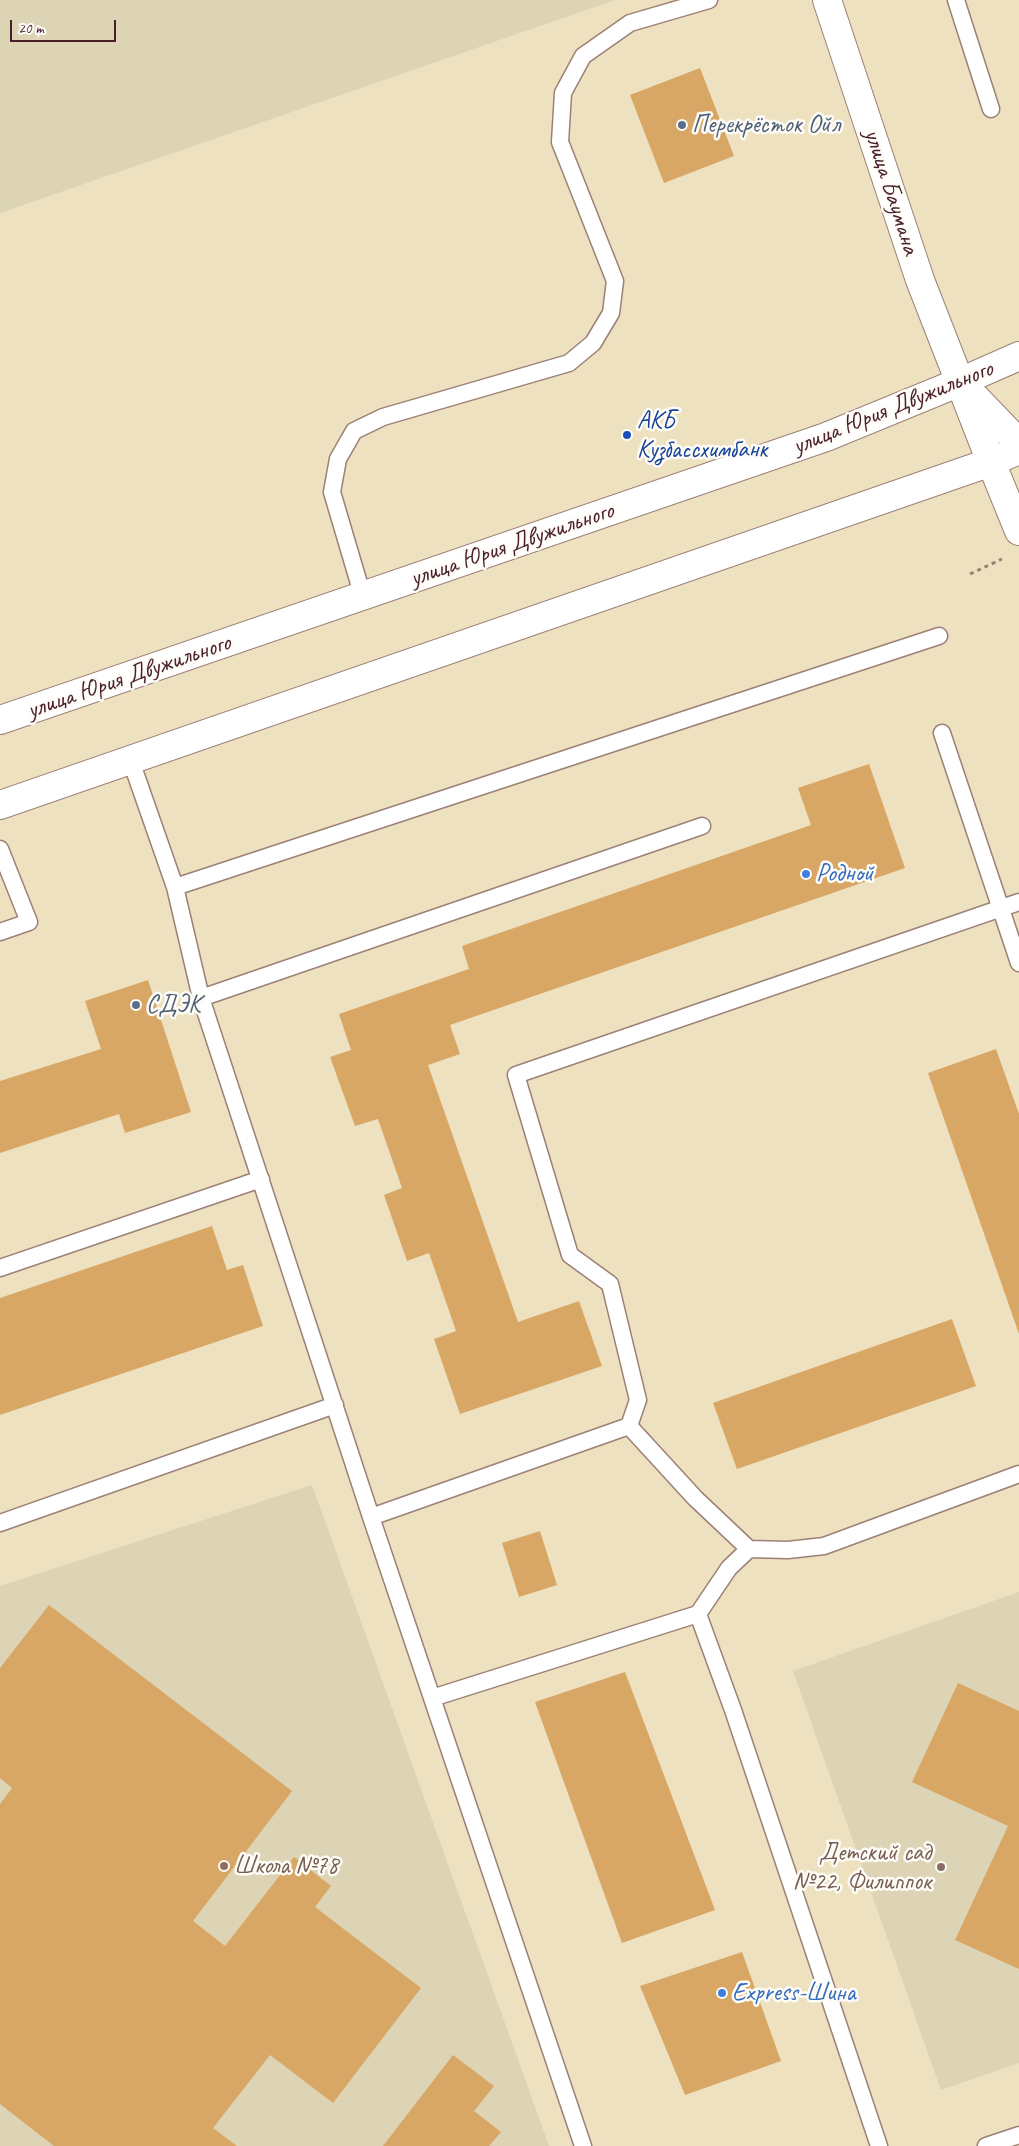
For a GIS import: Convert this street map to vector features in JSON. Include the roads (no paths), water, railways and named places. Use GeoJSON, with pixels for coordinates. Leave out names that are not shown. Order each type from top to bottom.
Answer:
{"type":"FeatureCollection","features":[{"type":"Feature","properties":{"kind":"main road","name":"улица Баумана"},"geometry":{"type":"LineString","coordinates":[[827,0],[920,280],[991,462],[1015,543]]}},
{"type":"Feature","properties":{"kind":"main road","name":"улица Юрия Двужильного"},"geometry":{"type":"LineString","coordinates":[[0,720],[826,437],[1019,356]]}},
{"type":"Feature","properties":{"kind":"main road"},"geometry":{"type":"LineString","coordinates":[[960,382],[1019,443]]}},
{"type":"Feature","properties":{"kind":"main road"},"geometry":{"type":"LineString","coordinates":[[0,805],[991,462],[1019,450]]}},
{"type":"Feature","properties":{"kind":"lane"},"geometry":{"type":"LineString","coordinates":[[363,597],[332,492],[338,459],[354,431],[383,417],[569,363],[593,343],[611,313],[615,281],[560,142],[563,93],[584,56],[630,23],[709,0]]}},
{"type":"Feature","properties":{"kind":"lane"},"geometry":{"type":"LineString","coordinates":[[956,0],[991,109]]}},
{"type":"Feature","properties":{"kind":"lane"},"geometry":{"type":"LineString","coordinates":[[175,887],[939,636]]}},
{"type":"Feature","properties":{"kind":"lane"},"geometry":{"type":"LineString","coordinates":[[942,733],[1019,963]]}},
{"type":"Feature","properties":{"kind":"lane"},"geometry":{"type":"LineString","coordinates":[[131,761],[175,887],[202,998],[371,1517],[583,2146]]}},
{"type":"Feature","properties":{"kind":"lane"},"geometry":{"type":"LineString","coordinates":[[202,998],[702,826]]}},
{"type":"Feature","properties":{"kind":"lane"},"geometry":{"type":"LineString","coordinates":[[0,849],[29,922],[0,932]]}},
{"type":"Feature","properties":{"kind":"lane"},"geometry":{"type":"LineString","coordinates":[[629,1426],[638,1400],[610,1284],[570,1255],[516,1075],[1019,902]]}},
{"type":"Feature","properties":{"kind":"lane"},"geometry":{"type":"LineString","coordinates":[[0,1268],[261,1179]]}},
{"type":"Feature","properties":{"kind":"lane"},"geometry":{"type":"LineString","coordinates":[[0,1523],[335,1405]]}},
{"type":"Feature","properties":{"kind":"lane"},"geometry":{"type":"LineString","coordinates":[[371,1517],[629,1426]]}},
{"type":"Feature","properties":{"kind":"lane"},"geometry":{"type":"LineString","coordinates":[[629,1426],[695,1498],[749,1549],[788,1550],[824,1546],[1019,1474]]}},
{"type":"Feature","properties":{"kind":"lane"},"geometry":{"type":"LineString","coordinates":[[432,1698],[698,1614],[729,1568],[749,1549]]}},
{"type":"Feature","properties":{"kind":"lane"},"geometry":{"type":"LineString","coordinates":[[698,1614],[736,1720],[879,2146]]}},
{"type":"Feature","properties":{"kind":"lane"},"geometry":{"type":"LineString","coordinates":[[986,2146],[1019,2134]]}},
{"type":"Feature","properties":{"kind":"place","name":"Перекрёсток Ойл"},"geometry":{"type":"Point","coordinates":[682,125]}},
{"type":"Feature","properties":{"kind":"place","name":"АКБ Кузбассхимбанк"},"geometry":{"type":"Point","coordinates":[627,435]}},
{"type":"Feature","properties":{"kind":"place","name":"Родной"},"geometry":{"type":"Point","coordinates":[806,874]}},
{"type":"Feature","properties":{"kind":"place","name":"СДЭК"},"geometry":{"type":"Point","coordinates":[136,1005]}},
{"type":"Feature","properties":{"kind":"place","name":"Школа №78"},"geometry":{"type":"Point","coordinates":[224,1866]}},
{"type":"Feature","properties":{"kind":"place","name":"Детский сад №22, Филиппок"},"geometry":{"type":"Point","coordinates":[941,1867]}},
{"type":"Feature","properties":{"kind":"place","name":"Express-Шина"},"geometry":{"type":"Point","coordinates":[722,1993]}}]}
